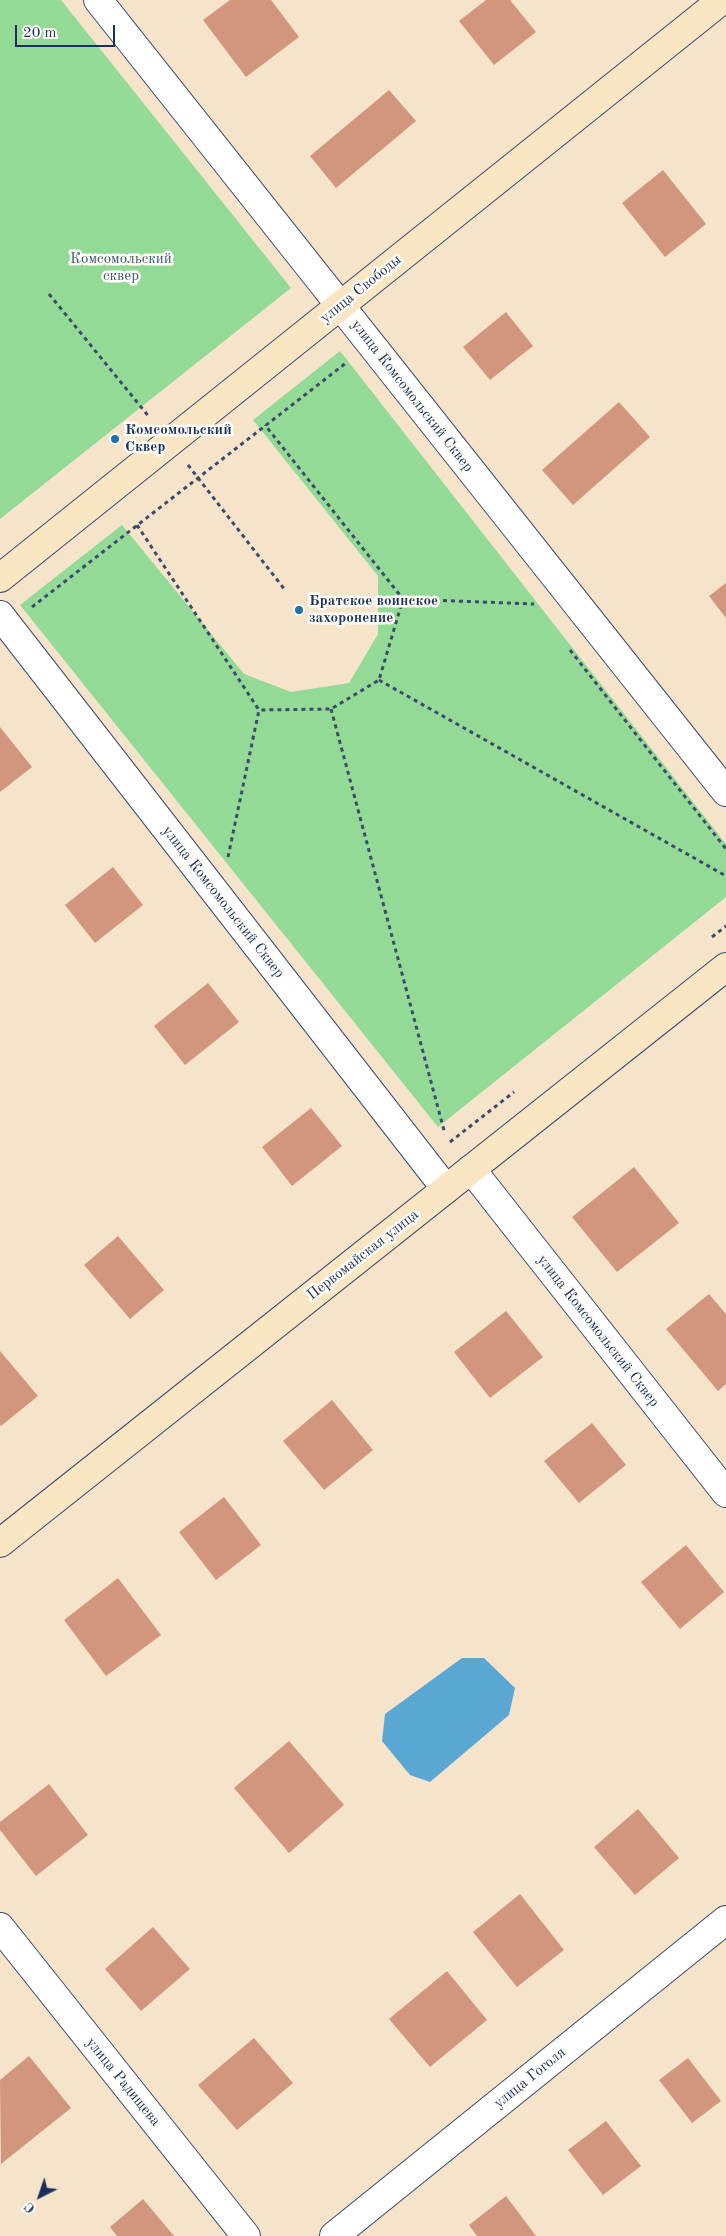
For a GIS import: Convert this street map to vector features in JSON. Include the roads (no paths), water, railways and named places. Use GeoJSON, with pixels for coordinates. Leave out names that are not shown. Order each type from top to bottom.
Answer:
{"type":"FeatureCollection","features":[{"type":"Feature","properties":{"kind":"street","name":"улица Комсомольский Сквер"},"geometry":{"type":"LineString","coordinates":[[98,0],[726,792]]}},
{"type":"Feature","properties":{"kind":"street","name":"улица Свободы"},"geometry":{"type":"LineString","coordinates":[[0,578],[722,0]]}},
{"type":"Feature","properties":{"kind":"street","name":"улица Комсомольский Сквер"},"geometry":{"type":"LineString","coordinates":[[0,615],[446,1189]]}},
{"type":"Feature","properties":{"kind":"street","name":"Первомайская улица"},"geometry":{"type":"LineString","coordinates":[[0,1543],[726,967]]}},
{"type":"Feature","properties":{"kind":"street","name":"улица Комсомольский Сквер"},"geometry":{"type":"LineString","coordinates":[[471,1169],[726,1493]]}},
{"type":"Feature","properties":{"kind":"street","name":"улица Гоголя"},"geometry":{"type":"LineString","coordinates":[[334,2236],[726,1920]]}},
{"type":"Feature","properties":{"kind":"street","name":"улица Радищева"},"geometry":{"type":"LineString","coordinates":[[0,1927],[246,2236]]}},
{"type":"Feature","properties":{"kind":"water"},"geometry":{"type":"Polygon","coordinates":[[[462,1658],[484,1658],[515,1688],[509,1715],[430,1782],[410,1775],[382,1741],[385,1714],[462,1658]]]}},
{"type":"Feature","properties":{"kind":"place","name":"Комсомольский Сквер"},"geometry":{"type":"Point","coordinates":[115,439]}},
{"type":"Feature","properties":{"kind":"place","name":"Братское воинское захоронение"},"geometry":{"type":"Point","coordinates":[299,610]}},
{"type":"Feature","properties":{"kind":"park label","name":"Комсомольский сквер"},"geometry":{"type":"Point","coordinates":[121,268]}}]}
